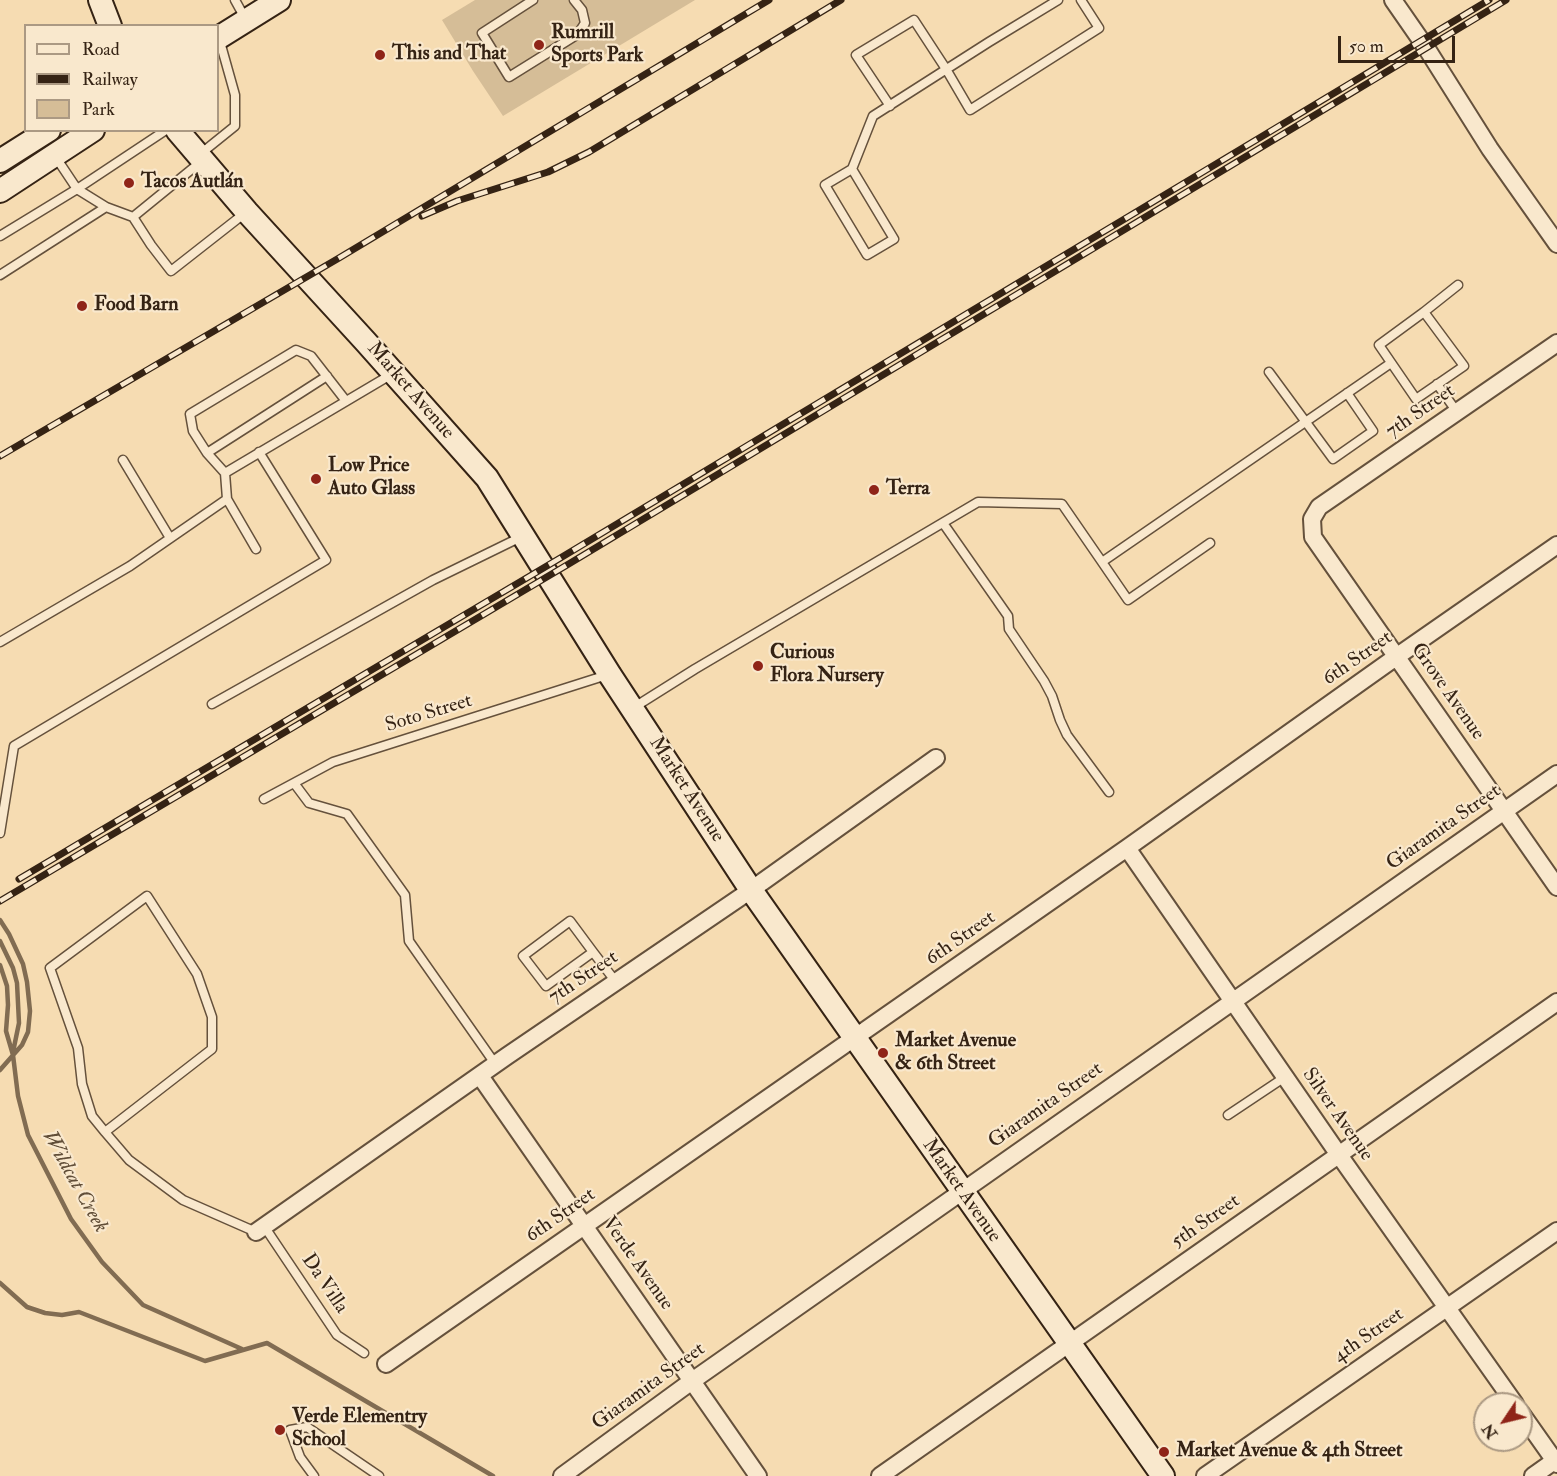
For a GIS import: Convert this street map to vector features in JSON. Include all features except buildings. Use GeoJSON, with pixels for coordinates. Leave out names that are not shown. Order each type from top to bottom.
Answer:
{"type":"FeatureCollection","features":[{"type":"Feature","properties":{"kind":"street"},"geometry":{"type":"LineString","coordinates":[[100,0],[109,24]]}},
{"type":"Feature","properties":{"kind":"street"},"geometry":{"type":"LineString","coordinates":[[219,37],[279,0]]}},
{"type":"Feature","properties":{"kind":"street"},"geometry":{"type":"LineString","coordinates":[[1393,0],[1490,149],[1557,244]]}},
{"type":"Feature","properties":{"kind":"street"},"geometry":{"type":"LineString","coordinates":[[0,161],[46,132]]}},
{"type":"Feature","properties":{"kind":"street"},"geometry":{"type":"LineString","coordinates":[[0,191],[90,132]]}},
{"type":"Feature","properties":{"kind":"street","name":"Market Avenue"},"geometry":{"type":"LineString","coordinates":[[179,132],[247,212],[487,478],[610,675],[751,890],[961,1192],[1163,1476]]}},
{"type":"Feature","properties":{"kind":"street","name":"7th Street"},"geometry":{"type":"LineString","coordinates":[[1312,519],[1319,507],[1557,343]]}},
{"type":"Feature","properties":{"kind":"street","name":"Grove Avenue"},"geometry":{"type":"LineString","coordinates":[[1312,519],[1313,537],[1557,886]]}},
{"type":"Feature","properties":{"kind":"street","name":"6th Street"},"geometry":{"type":"LineString","coordinates":[[386,1364],[1127,848],[1557,545]]}},
{"type":"Feature","properties":{"kind":"street","name":"7th Street"},"geometry":{"type":"LineString","coordinates":[[260,1228],[751,890],[936,758]]}},
{"type":"Feature","properties":{"kind":"street","name":"Giaramita Street"},"geometry":{"type":"LineString","coordinates":[[562,1476],[692,1381],[1557,774]]}},
{"type":"Feature","properties":{"kind":"street","name":"Silver Avenue"},"geometry":{"type":"LineString","coordinates":[[1127,848],[1506,1392]]}},
{"type":"Feature","properties":{"kind":"street","name":"5th Street"},"geometry":{"type":"LineString","coordinates":[[880,1476],[1557,1002]]}},
{"type":"Feature","properties":{"kind":"street","name":"Verde Avenue"},"geometry":{"type":"LineString","coordinates":[[480,1076],[758,1476]]}},
{"type":"Feature","properties":{"kind":"street","name":"4th Street"},"geometry":{"type":"LineString","coordinates":[[1205,1476],[1557,1231]]}},
{"type":"Feature","properties":{"kind":"street"},"geometry":{"type":"LineString","coordinates":[[1533,1430],[1556,1462],[1533,1476]]}},
{"type":"Feature","properties":{"kind":"lane"},"geometry":{"type":"LineString","coordinates":[[235,0],[246,20]]}},
{"type":"Feature","properties":{"kind":"lane"},"geometry":{"type":"LineString","coordinates":[[528,1],[482,33],[509,77],[578,34],[585,23],[582,10],[574,0]]}},
{"type":"Feature","properties":{"kind":"lane"},"geometry":{"type":"LineString","coordinates":[[852,169],[894,239],[867,255],[825,185],[852,169],[873,116],[1058,0]]}},
{"type":"Feature","properties":{"kind":"lane"},"geometry":{"type":"LineString","coordinates":[[890,106],[856,55],[914,20],[970,110],[1099,28],[1081,0]]}},
{"type":"Feature","properties":{"kind":"lane"},"geometry":{"type":"LineString","coordinates":[[133,217],[235,126],[235,95],[219,41]]}},
{"type":"Feature","properties":{"kind":"lane"},"geometry":{"type":"LineString","coordinates":[[0,236],[163,132]]}},
{"type":"Feature","properties":{"kind":"lane"},"geometry":{"type":"LineString","coordinates":[[55,155],[77,189],[106,207],[133,217],[171,271],[247,212]]}},
{"type":"Feature","properties":{"kind":"lane"},"geometry":{"type":"LineString","coordinates":[[0,275],[106,207]]}},
{"type":"Feature","properties":{"kind":"lane"},"geometry":{"type":"LineString","coordinates":[[1424,312],[1464,366],[1416,399],[1378,345],[1458,285]]}},
{"type":"Feature","properties":{"kind":"lane"},"geometry":{"type":"LineString","coordinates":[[256,549],[227,500],[225,473],[207,453],[193,430],[190,414],[296,350],[311,356],[346,401]]}},
{"type":"Feature","properties":{"kind":"lane"},"geometry":{"type":"LineString","coordinates":[[1102,562],[1391,363]]}},
{"type":"Feature","properties":{"kind":"lane"},"geometry":{"type":"LineString","coordinates":[[1269,372],[1333,459],[1373,431],[1347,393]]}},
{"type":"Feature","properties":{"kind":"lane"},"geometry":{"type":"LineString","coordinates":[[225,473],[394,373]]}},
{"type":"Feature","properties":{"kind":"lane"},"geometry":{"type":"LineString","coordinates":[[207,453],[327,376]]}},
{"type":"Feature","properties":{"kind":"lane"},"geometry":{"type":"LineString","coordinates":[[1437,384],[1457,412]]}},
{"type":"Feature","properties":{"kind":"lane"},"geometry":{"type":"LineString","coordinates":[[0,832],[15,746],[326,560],[259,452]]}},
{"type":"Feature","properties":{"kind":"lane"},"geometry":{"type":"LineString","coordinates":[[123,460],[170,538]]}},
{"type":"Feature","properties":{"kind":"lane"},"geometry":{"type":"LineString","coordinates":[[0,642],[130,566],[227,500]]}},
{"type":"Feature","properties":{"kind":"lane"},"geometry":{"type":"LineString","coordinates":[[632,708],[978,502],[1062,504],[1128,600],[1210,543]]}},
{"type":"Feature","properties":{"kind":"lane"},"geometry":{"type":"LineString","coordinates":[[943,523],[1008,616],[1009,629],[1052,696],[1059,720],[1067,735],[1109,792]]}},
{"type":"Feature","properties":{"kind":"lane"},"geometry":{"type":"LineString","coordinates":[[212,704],[433,580],[523,536]]}},
{"type":"Feature","properties":{"kind":"lane","name":"Soto Street"},"geometry":{"type":"LineString","coordinates":[[264,799],[333,762],[610,675]]}},
{"type":"Feature","properties":{"kind":"lane"},"geometry":{"type":"LineString","coordinates":[[294,783],[309,803],[347,814],[405,895],[410,941],[496,1065]]}},
{"type":"Feature","properties":{"kind":"lane"},"geometry":{"type":"LineString","coordinates":[[105,1132],[212,1049],[212,1017],[197,974],[147,896],[50,968],[78,1048],[82,1084],[92,1116],[105,1132],[129,1160],[183,1200],[260,1228]]}},
{"type":"Feature","properties":{"kind":"lane"},"geometry":{"type":"LineString","coordinates":[[593,952],[546,986],[523,956],[570,921],[616,982]]}},
{"type":"Feature","properties":{"kind":"lane"},"geometry":{"type":"LineString","coordinates":[[1228,1115],[1285,1077]]}},
{"type":"Feature","properties":{"kind":"lane","name":"Da Villa"},"geometry":{"type":"LineString","coordinates":[[260,1228],[337,1335],[364,1353]]}},
{"type":"Feature","properties":{"kind":"lane"},"geometry":{"type":"LineString","coordinates":[[314,1476],[300,1457],[290,1430],[307,1426],[379,1476]]}},
{"type":"Feature","properties":{"kind":"green space","name":"Rumrill Sports Park"},"geometry":{"type":"Polygon","coordinates":[[[475,0],[695,0],[503,116],[442,20],[475,0]]]}},
{"type":"Feature","properties":{"kind":"waterway","name":"Wildcat Creek"},"geometry":{"type":"LineString","coordinates":[[0,920],[23,964],[30,1011],[28,1032],[22,1045],[0,1070]]}},
{"type":"Feature","properties":{"kind":"waterway","name":"Wildcat Creek"},"geometry":{"type":"LineString","coordinates":[[0,941],[13,968],[17,983],[19,1023],[13,1052]]}},
{"type":"Feature","properties":{"kind":"waterway","name":"Wildcat Creek"},"geometry":{"type":"LineString","coordinates":[[0,965],[7,986],[6,1031],[13,1055],[18,1096],[28,1135],[71,1219],[102,1262],[143,1305],[242,1349]]}},
{"type":"Feature","properties":{"kind":"waterway","name":"Wildcat Creek"},"geometry":{"type":"LineString","coordinates":[[0,1283],[27,1307],[45,1313],[62,1315],[79,1312],[205,1361],[267,1343],[493,1476]]}},
{"type":"Feature","properties":{"kind":"railway"},"geometry":{"type":"LineString","coordinates":[[0,456],[339,258],[769,0]]}},
{"type":"Feature","properties":{"kind":"railway"},"geometry":{"type":"LineString","coordinates":[[422,216],[457,201],[548,172],[589,152],[841,0]]}},
{"type":"Feature","properties":{"kind":"railway"},"geometry":{"type":"LineString","coordinates":[[19,879],[562,557],[1489,0]]}},
{"type":"Feature","properties":{"kind":"railway"},"geometry":{"type":"LineString","coordinates":[[0,901],[567,565],[1506,0]]}},
{"type":"Feature","properties":{"kind":"place","name":"Rumrill Sports Park"},"geometry":{"type":"Point","coordinates":[539,45]}},
{"type":"Feature","properties":{"kind":"place","name":"This and That"},"geometry":{"type":"Point","coordinates":[380,55]}},
{"type":"Feature","properties":{"kind":"place","name":"Tacos Autlán"},"geometry":{"type":"Point","coordinates":[129,183]}},
{"type":"Feature","properties":{"kind":"place","name":"Food Barn"},"geometry":{"type":"Point","coordinates":[82,306]}},
{"type":"Feature","properties":{"kind":"place","name":"Low Price Auto Glass"},"geometry":{"type":"Point","coordinates":[316,479]}},
{"type":"Feature","properties":{"kind":"place","name":"Terra"},"geometry":{"type":"Point","coordinates":[874,490]}},
{"type":"Feature","properties":{"kind":"place","name":"Curious Flora Nursery"},"geometry":{"type":"Point","coordinates":[758,666]}},
{"type":"Feature","properties":{"kind":"place","name":"Market Avenue & 6th Street"},"geometry":{"type":"Point","coordinates":[883,1053]}},
{"type":"Feature","properties":{"kind":"place","name":"Verde Elementry School"},"geometry":{"type":"Point","coordinates":[280,1430]}},
{"type":"Feature","properties":{"kind":"place","name":"Market Avenue & 4th Street"},"geometry":{"type":"Point","coordinates":[1164,1452]}}]}
